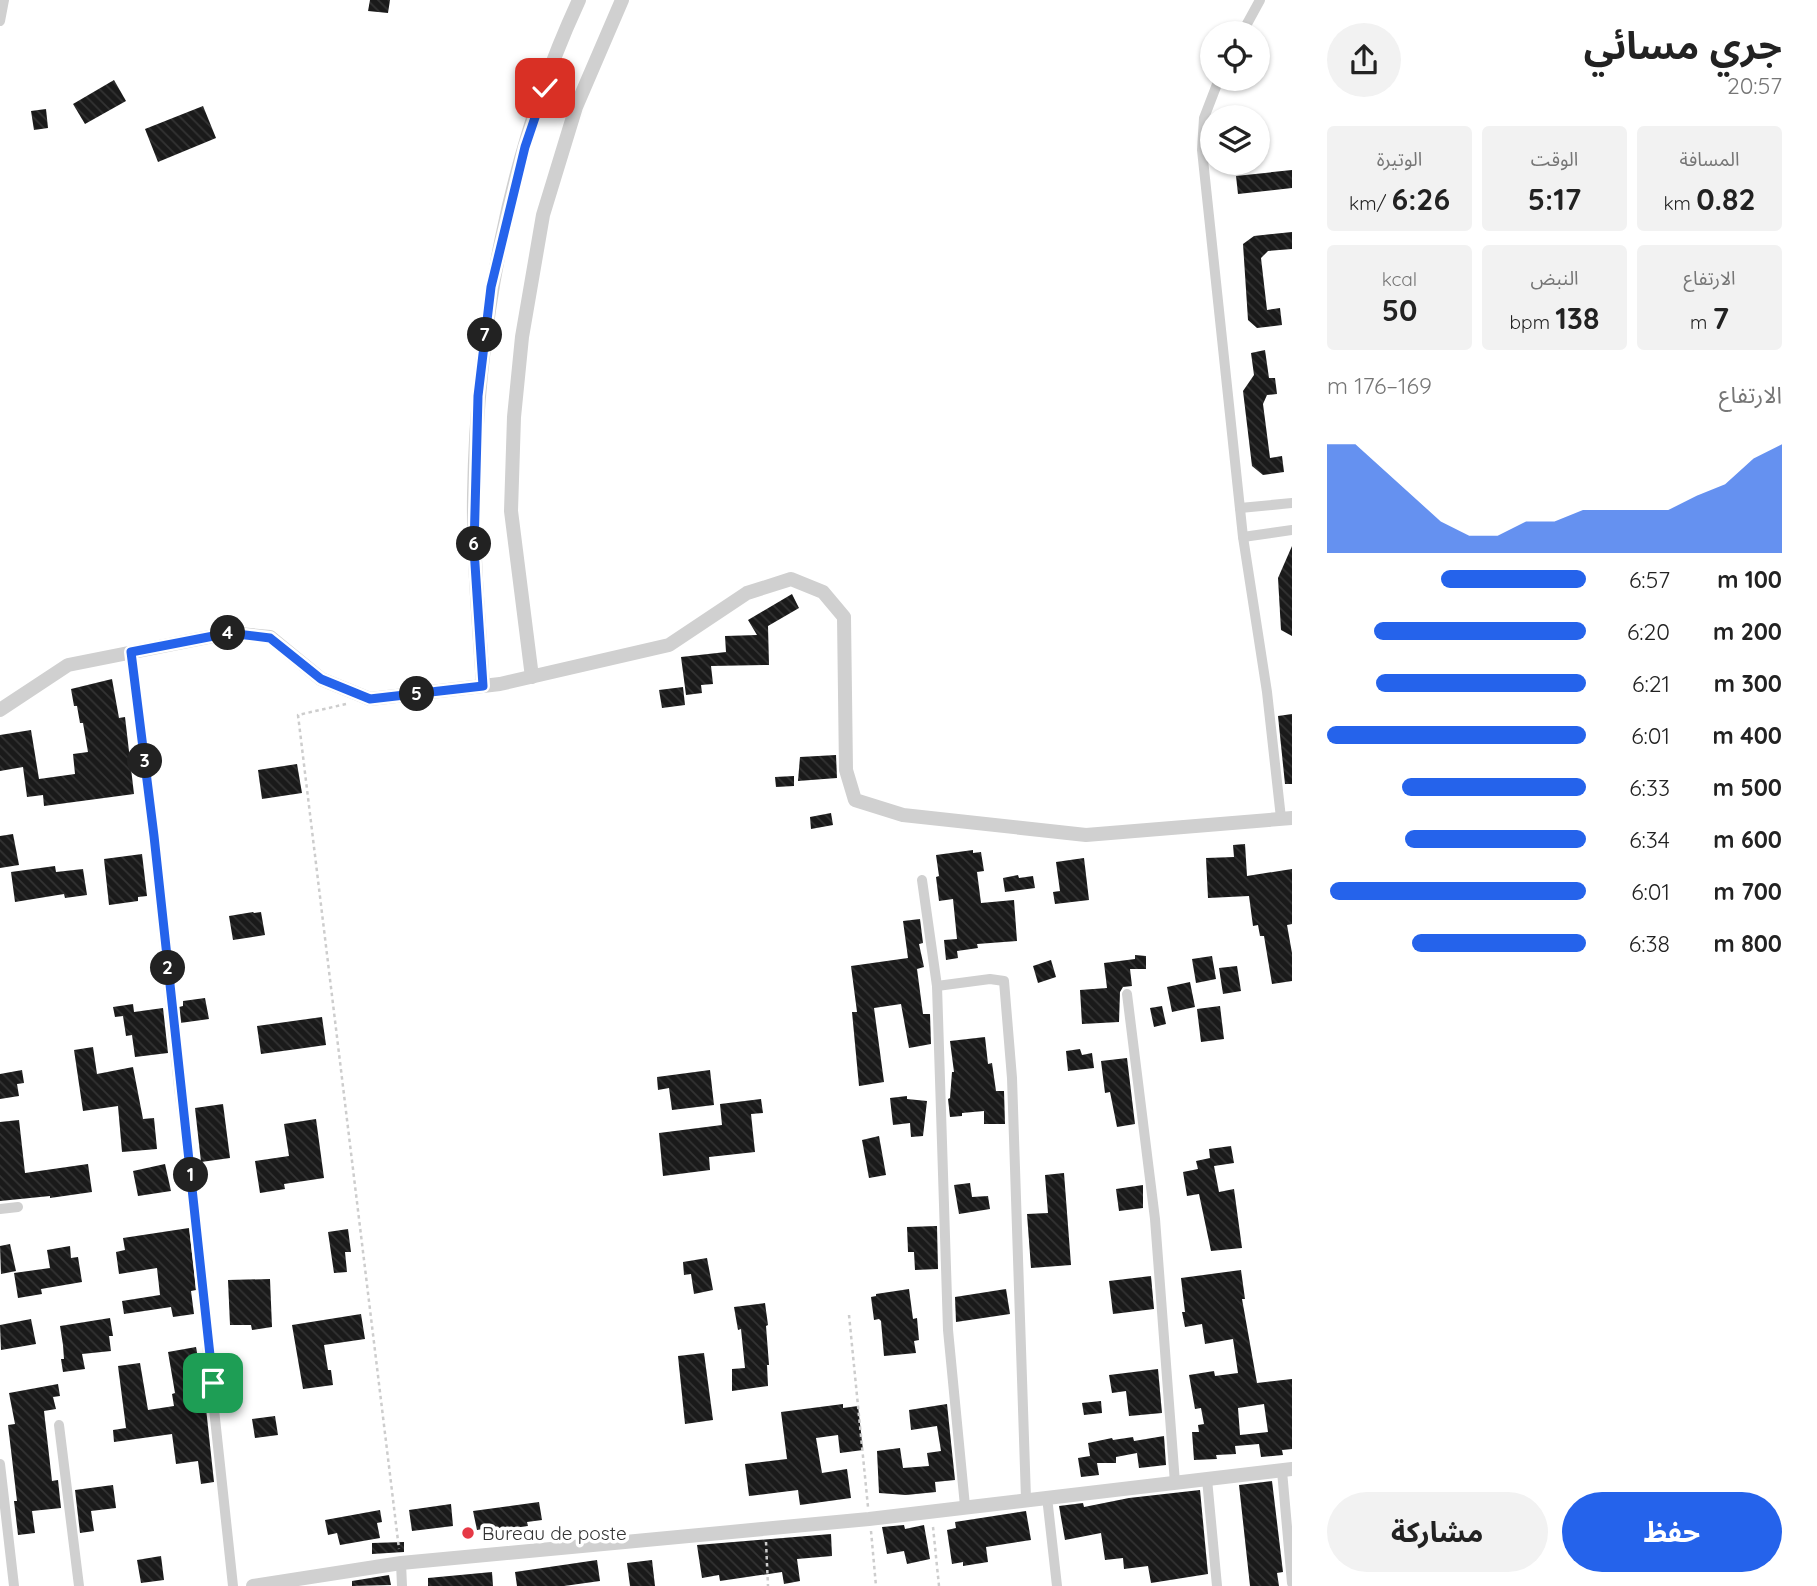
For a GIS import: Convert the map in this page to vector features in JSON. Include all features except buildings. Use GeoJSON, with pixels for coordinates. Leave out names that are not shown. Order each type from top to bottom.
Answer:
{"type":"FeatureCollection","features":[{"type":"Feature","properties":{"kind":"street"},"geometry":{"type":"LineString","coordinates":[[0,21],[4,0]]}},
{"type":"Feature","properties":{"kind":"street"},"geometry":{"type":"LineString","coordinates":[[483,686],[474,549],[474,495],[478,396],[491,287],[525,147],[566,29],[579,0]]}},
{"type":"Feature","properties":{"kind":"street"},"geometry":{"type":"LineString","coordinates":[[532,677],[512,511],[514,417],[523,337],[543,215],[576,107],[621,0]]}},
{"type":"Feature","properties":{"kind":"street"},"geometry":{"type":"LineString","coordinates":[[1249,21],[1260,0]]}},
{"type":"Feature","properties":{"kind":"street"},"geometry":{"type":"LineString","coordinates":[[0,710],[68,665],[229,633],[270,638],[321,679],[370,699],[483,686],[669,645],[747,593],[791,579],[823,592],[844,617],[846,770],[855,800],[903,815],[1086,835],[1286,818],[1243,537],[1202,150],[1204,118],[1214,91]]}},
{"type":"Feature","properties":{"kind":"street"},"geometry":{"type":"LineString","coordinates":[[1240,508],[1292,503]]}},
{"type":"Feature","properties":{"kind":"street"},"geometry":{"type":"LineString","coordinates":[[1243,537],[1292,530]]}},
{"type":"Feature","properties":{"kind":"street"},"geometry":{"type":"LineString","coordinates":[[131,652],[203,1278],[207,1344],[233,1586]]}},
{"type":"Feature","properties":{"kind":"street"},"geometry":{"type":"LineString","coordinates":[[922,880],[937,986],[948,1330],[965,1506]]}},
{"type":"Feature","properties":{"kind":"street"},"geometry":{"type":"LineString","coordinates":[[937,986],[990,979],[1004,981],[1012,1078],[1026,1499]]}},
{"type":"Feature","properties":{"kind":"street"},"geometry":{"type":"LineString","coordinates":[[1127,993],[1154,1219],[1175,1483]]}},
{"type":"Feature","properties":{"kind":"street"},"geometry":{"type":"LineString","coordinates":[[0,1209],[18,1206]]}},
{"type":"Feature","properties":{"kind":"street"},"geometry":{"type":"LineString","coordinates":[[59,1425],[79,1586]]}},
{"type":"Feature","properties":{"kind":"street"},"geometry":{"type":"LineString","coordinates":[[0,1464],[13,1586]]}},
{"type":"Feature","properties":{"kind":"street"},"geometry":{"type":"LineString","coordinates":[[253,1586],[401,1563],[869,1519],[1287,1470],[1292,1583]]}},
{"type":"Feature","properties":{"kind":"street"},"geometry":{"type":"LineString","coordinates":[[1208,1479],[1217,1586]]}},
{"type":"Feature","properties":{"kind":"street"},"geometry":{"type":"LineString","coordinates":[[1047,1497],[1057,1586]]}},
{"type":"Feature","properties":{"kind":"street"},"geometry":{"type":"LineString","coordinates":[[401,1563],[402,1586]]}},
{"type":"Feature","properties":{"kind":"path"},"geometry":{"type":"LineString","coordinates":[[346,705],[298,715],[401,1563]]}},
{"type":"Feature","properties":{"kind":"path"},"geometry":{"type":"LineString","coordinates":[[849,1315],[876,1586]]}},
{"type":"Feature","properties":{"kind":"path"},"geometry":{"type":"LineString","coordinates":[[931,1511],[939,1586]]}},
{"type":"Feature","properties":{"kind":"path"},"geometry":{"type":"LineString","coordinates":[[765,1529],[768,1586]]}},
{"type":"Feature","properties":{"kind":"place","name":"Bureau de poste"},"geometry":{"type":"Point","coordinates":[468,1533]}},
{"type":"Feature","properties":{"kind":"route"},"geometry":{"type":"LineString","coordinates":[[213,1383],[179,1087],[163,915],[131,652],[229,633],[270,638],[321,679],[370,699],[483,686],[474,549],[478,396],[491,287],[525,147],[545,88]]}}]}
